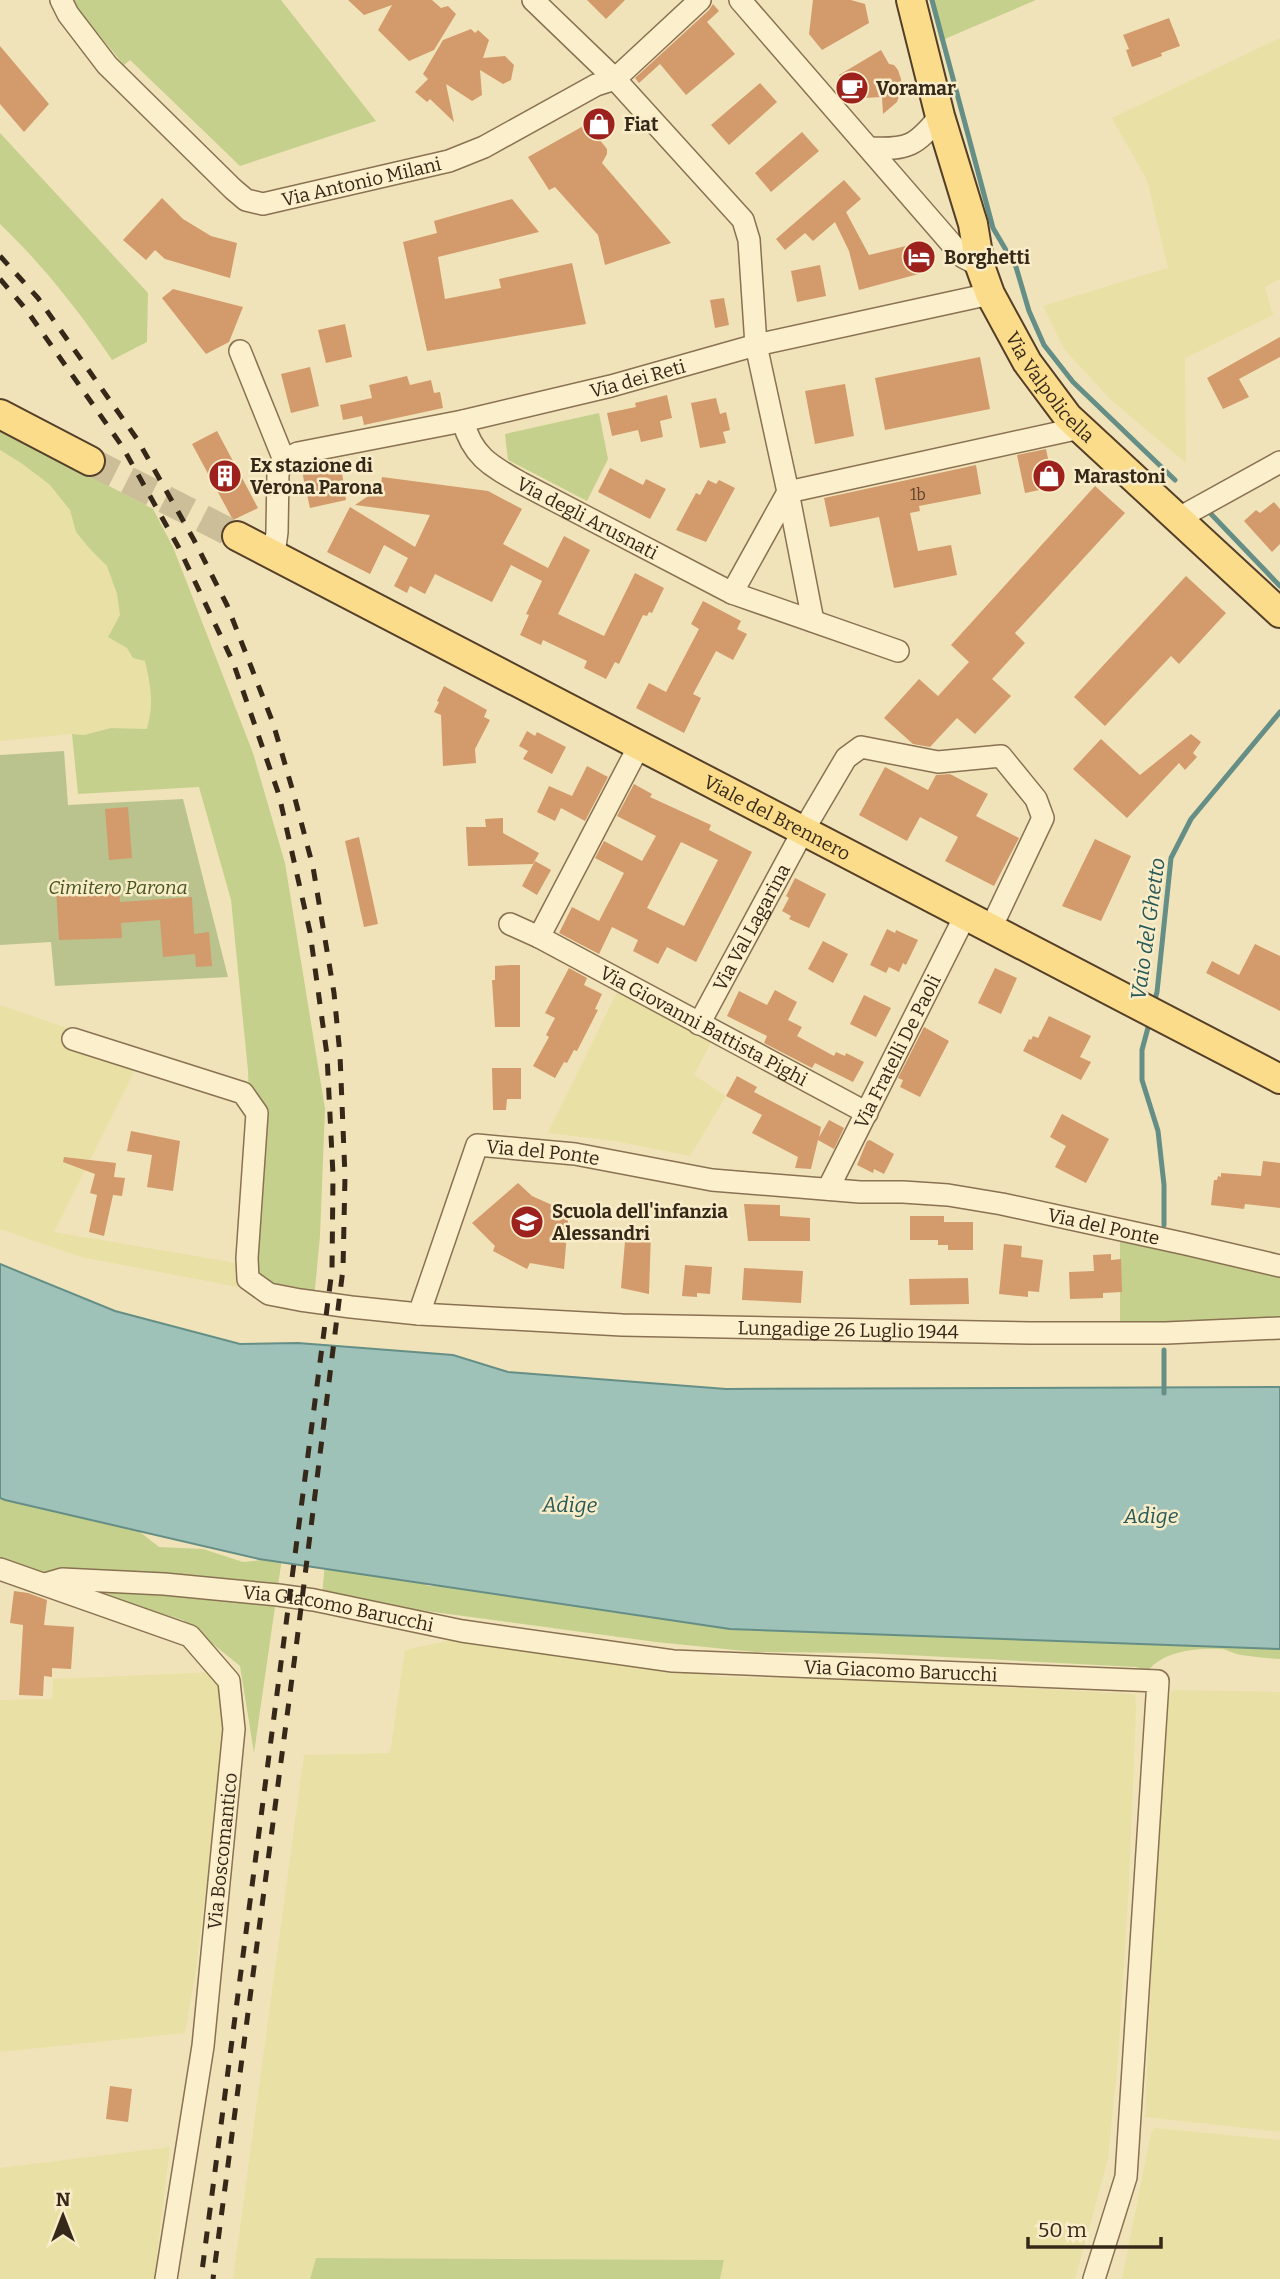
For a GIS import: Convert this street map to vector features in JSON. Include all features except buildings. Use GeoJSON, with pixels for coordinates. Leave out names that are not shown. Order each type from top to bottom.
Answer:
{"type":"FeatureCollection","features":[{"type":"Feature","properties":{"kind":"main road","name":"Via Valpolicella"},"geometry":{"type":"LineString","coordinates":[[911,0],[940,116],[973,224],[979,266],[990,294],[1027,362],[1068,417],[1280,613]]}},
{"type":"Feature","properties":{"kind":"main road"},"geometry":{"type":"LineString","coordinates":[[0,414],[90,461]]}},
{"type":"Feature","properties":{"kind":"main road","name":"Viale del Brennero"},"geometry":{"type":"LineString","coordinates":[[237,536],[1280,1079]]}},
{"type":"Feature","properties":{"kind":"street","name":"Via Antonio Milani"},"geometry":{"type":"LineString","coordinates":[[61,0],[107,65],[233,189],[246,200],[263,204],[449,161],[485,147],[596,85],[615,79],[700,0]]}},
{"type":"Feature","properties":{"kind":"street"},"geometry":{"type":"LineString","coordinates":[[533,0],[615,79],[743,220],[749,240],[756,345],[813,621]]}},
{"type":"Feature","properties":{"kind":"street"},"geometry":{"type":"LineString","coordinates":[[740,0],[962,257],[979,266]]}},
{"type":"Feature","properties":{"kind":"street"},"geometry":{"type":"LineString","coordinates":[[869,148],[894,149],[913,144],[940,116]]}},
{"type":"Feature","properties":{"kind":"street","name":"Via dei Reti"},"geometry":{"type":"LineString","coordinates":[[284,460],[298,453],[463,421],[611,386],[756,345],[990,294]]}},
{"type":"Feature","properties":{"kind":"street"},"geometry":{"type":"LineString","coordinates":[[240,351],[284,460],[278,473],[274,555]]}},
{"type":"Feature","properties":{"kind":"street","name":"Via degli Arusnati"},"geometry":{"type":"LineString","coordinates":[[463,421],[467,436],[478,455],[494,468],[732,593],[898,651]]}},
{"type":"Feature","properties":{"kind":"street"},"geometry":{"type":"LineString","coordinates":[[732,593],[788,492],[1080,428]]}},
{"type":"Feature","properties":{"kind":"street"},"geometry":{"type":"LineString","coordinates":[[1179,518],[1280,461]]}},
{"type":"Feature","properties":{"kind":"street"},"geometry":{"type":"LineString","coordinates":[[539,937],[639,746]]}},
{"type":"Feature","properties":{"kind":"street","name":"Via Val Lagarina"},"geometry":{"type":"LineString","coordinates":[[699,1024],[803,831],[846,758],[861,747],[938,762],[1001,757],[1036,799],[1043,818],[991,928]]}},
{"type":"Feature","properties":{"kind":"street","name":"Via Fratelli De Paoli"},"geometry":{"type":"LineString","coordinates":[[828,1189],[966,914]]}},
{"type":"Feature","properties":{"kind":"street","name":"Via Giovanni Battista Pighi"},"geometry":{"type":"LineString","coordinates":[[510,924],[867,1113]]}},
{"type":"Feature","properties":{"kind":"street"},"geometry":{"type":"LineString","coordinates":[[73,1039],[243,1093],[257,1113],[247,1258],[248,1279],[269,1294],[419,1314]]}},
{"type":"Feature","properties":{"kind":"street","name":"Via del Ponte"},"geometry":{"type":"LineString","coordinates":[[419,1314],[477,1145],[575,1154],[712,1180],[948,1195],[1002,1204],[1280,1266]]}},
{"type":"Feature","properties":{"kind":"street","name":"Lungadige 26 Luglio 1944"},"geometry":{"type":"LineString","coordinates":[[419,1314],[622,1325],[1048,1333],[1166,1333],[1280,1328]]}},
{"type":"Feature","properties":{"kind":"street","name":"Via Boscomantico"},"geometry":{"type":"LineString","coordinates":[[0,1569],[190,1636],[229,1681],[234,1729],[203,2046],[166,2279]]}},
{"type":"Feature","properties":{"kind":"street","name":"Via Giacomo Barucchi"},"geometry":{"type":"LineString","coordinates":[[45,1584],[62,1578],[278,1595],[462,1631],[673,1661],[1158,1681],[1126,2177],[1094,2279]]}},
{"type":"Feature","properties":{"kind":"shaded area"},"geometry":{"type":"Polygon","coordinates":[[[1280,38],[1280,279],[1265,287],[1273,315],[1185,358],[1186,463],[1111,400],[1064,349],[1043,306],[1167,268],[1171,281],[1147,180],[1112,118],[1280,38]]]}},
{"type":"Feature","properties":{"kind":"shaded area"},"geometry":{"type":"Polygon","coordinates":[[[0,450],[49,484],[70,510],[76,532],[107,566],[117,594],[127,648],[133,658],[146,661],[152,708],[147,729],[111,728],[84,735],[0,741],[0,450]]]}},
{"type":"Feature","properties":{"kind":"shaded area"},"geometry":{"type":"Polygon","coordinates":[[[622,982],[716,1033],[694,1075],[726,1096],[690,1156],[615,1141],[548,1133],[622,982]]]}},
{"type":"Feature","properties":{"kind":"shaded area"},"geometry":{"type":"Polygon","coordinates":[[[0,1005],[143,1054],[54,1232],[254,1266],[259,1291],[81,1257],[0,1229],[0,1005]]]}},
{"type":"Feature","properties":{"kind":"shaded area"},"geometry":{"type":"Polygon","coordinates":[[[456,1639],[653,1669],[726,1677],[867,1680],[1135,1694],[1129,1883],[1118,2059],[1108,2159],[1075,2279],[720,2279],[724,2260],[316,2258],[310,2279],[233,2279],[304,1755],[390,1753],[405,1650],[456,1639]]]}},
{"type":"Feature","properties":{"kind":"shaded area"},"geometry":{"type":"Polygon","coordinates":[[[216,1672],[224,1698],[222,1758],[196,1970],[185,2033],[0,2052],[0,1700],[52,1699],[53,1679],[216,1672]]]}},
{"type":"Feature","properties":{"kind":"shaded area"},"geometry":{"type":"Polygon","coordinates":[[[1173,1690],[1280,1692],[1280,2132],[1145,2117],[1163,1707],[1173,1690]]]}},
{"type":"Feature","properties":{"kind":"shaded area"},"geometry":{"type":"Polygon","coordinates":[[[1155,2128],[1280,2140],[1280,2279],[1122,2279],[1151,2133],[1155,2128]]]}},
{"type":"Feature","properties":{"kind":"shaded area"},"geometry":{"type":"Polygon","coordinates":[[[170,2147],[154,2279],[0,2279],[0,2168],[170,2147]]]}},
{"type":"Feature","properties":{"kind":"green space"},"geometry":{"type":"Polygon","coordinates":[[[73,0],[281,0],[376,121],[240,166],[130,60],[124,65],[74,5],[73,0]]]}},
{"type":"Feature","properties":{"kind":"green space"},"geometry":{"type":"Polygon","coordinates":[[[930,0],[1036,0],[940,41],[930,0]]]}},
{"type":"Feature","properties":{"kind":"green space"},"geometry":{"type":"Polygon","coordinates":[[[0,133],[148,293],[147,342],[112,360],[60,289],[0,224],[0,133]]]}},
{"type":"Feature","properties":{"kind":"green space"},"geometry":{"type":"Polygon","coordinates":[[[599,413],[608,459],[587,501],[508,460],[505,434],[599,413]]]}},
{"type":"Feature","properties":{"kind":"green space"},"geometry":{"type":"Polygon","coordinates":[[[0,429],[153,509],[173,547],[253,753],[285,863],[325,1109],[320,1236],[314,1299],[259,1291],[254,1266],[248,1071],[231,900],[199,787],[78,794],[72,734],[84,735],[111,728],[147,729],[151,703],[147,670],[145,661],[133,658],[127,648],[108,637],[120,615],[117,594],[107,566],[76,532],[70,510],[49,484],[0,450],[0,429]]]}},
{"type":"Feature","properties":{"kind":"green space","name":"Cimitero Parona"},"geometry":{"type":"Polygon","coordinates":[[[64,751],[68,805],[183,799],[228,977],[55,986],[51,942],[0,945],[0,755],[64,751]]]}},
{"type":"Feature","properties":{"kind":"green space"},"geometry":{"type":"Polygon","coordinates":[[[1120,1237],[1280,1278],[1280,1319],[1120,1324],[1120,1237]]]}},
{"type":"Feature","properties":{"kind":"green space"},"geometry":{"type":"Polygon","coordinates":[[[0,1493],[101,1511],[140,1532],[159,1547],[203,1549],[243,1562],[282,1558],[254,1753],[240,1666],[183,1620],[83,1591],[0,1557],[0,1493]]]}},
{"type":"Feature","properties":{"kind":"green space"},"geometry":{"type":"Polygon","coordinates":[[[325,1562],[411,1578],[428,1586],[449,1583],[1280,1633],[1280,1659],[1241,1655],[1223,1649],[1201,1649],[1171,1655],[1154,1664],[1148,1671],[1136,1667],[868,1653],[755,1652],[656,1642],[322,1597],[325,1562]]]}},
{"type":"Feature","properties":{"kind":"green space"},"geometry":{"type":"Polygon","coordinates":[[[316,2258],[724,2260],[720,2279],[310,2279],[316,2258]]]}},
{"type":"Feature","properties":{"kind":"water","name":"Adige"},"geometry":{"type":"Polygon","coordinates":[[[0,1264],[115,1311],[240,1344],[298,1343],[453,1355],[508,1372],[726,1389],[1280,1387],[1280,1649],[730,1629],[259,1559],[5,1500],[0,1498],[0,1264]]]}},
{"type":"Feature","properties":{"kind":"waterway","name":"Vaio del Ghetto"},"geometry":{"type":"LineString","coordinates":[[932,0],[993,228],[1016,267],[1029,311],[1044,345],[1073,382],[1175,480]]}},
{"type":"Feature","properties":{"kind":"waterway","name":"Vaio del Ghetto"},"geometry":{"type":"LineString","coordinates":[[1211,514],[1280,586]]}},
{"type":"Feature","properties":{"kind":"waterway","name":"Vaio del Ghetto"},"geometry":{"type":"LineString","coordinates":[[1154,1003],[1171,858],[1191,819],[1280,712]]}},
{"type":"Feature","properties":{"kind":"waterway","name":"Vaio del Ghetto"},"geometry":{"type":"LineString","coordinates":[[1150,1020],[1142,1050],[1142,1080],[1158,1131],[1164,1185],[1164,1225]]}},
{"type":"Feature","properties":{"kind":"waterway","name":"Vaio del Ghetto"},"geometry":{"type":"LineString","coordinates":[[1164,1350],[1164,1393]]}},
{"type":"Feature","properties":{"kind":"tunnel"},"geometry":{"type":"LineString","coordinates":[[90,461],[237,536]]}},
{"type":"Feature","properties":{"kind":"railway"},"geometry":{"type":"LineString","coordinates":[[0,256],[38,298],[137,439],[227,605],[273,723],[294,795],[313,867],[334,993],[340,1055],[345,1176],[343,1269],[213,2279]]}},
{"type":"Feature","properties":{"kind":"railway"},"geometry":{"type":"LineString","coordinates":[[0,279],[25,308],[122,446],[179,548],[233,662],[279,795],[310,932],[327,1055],[333,1175],[332,1270],[201,2279]]}},
{"type":"Feature","properties":{"kind":"place","name":"Voramar"},"geometry":{"type":"Point","coordinates":[852,88]}},
{"type":"Feature","properties":{"kind":"place","name":"Fiat"},"geometry":{"type":"Point","coordinates":[599,124]}},
{"type":"Feature","properties":{"kind":"place","name":"Borghetti"},"geometry":{"type":"Point","coordinates":[919,257]}},
{"type":"Feature","properties":{"kind":"place","name":"Ex stazione di Verona Parona"},"geometry":{"type":"Point","coordinates":[225,476]}},
{"type":"Feature","properties":{"kind":"place","name":"Marastoni"},"geometry":{"type":"Point","coordinates":[1049,476]}},
{"type":"Feature","properties":{"kind":"place","name":"Scuola dell'infanzia Alessandri"},"geometry":{"type":"Point","coordinates":[527,1222]}}]}
